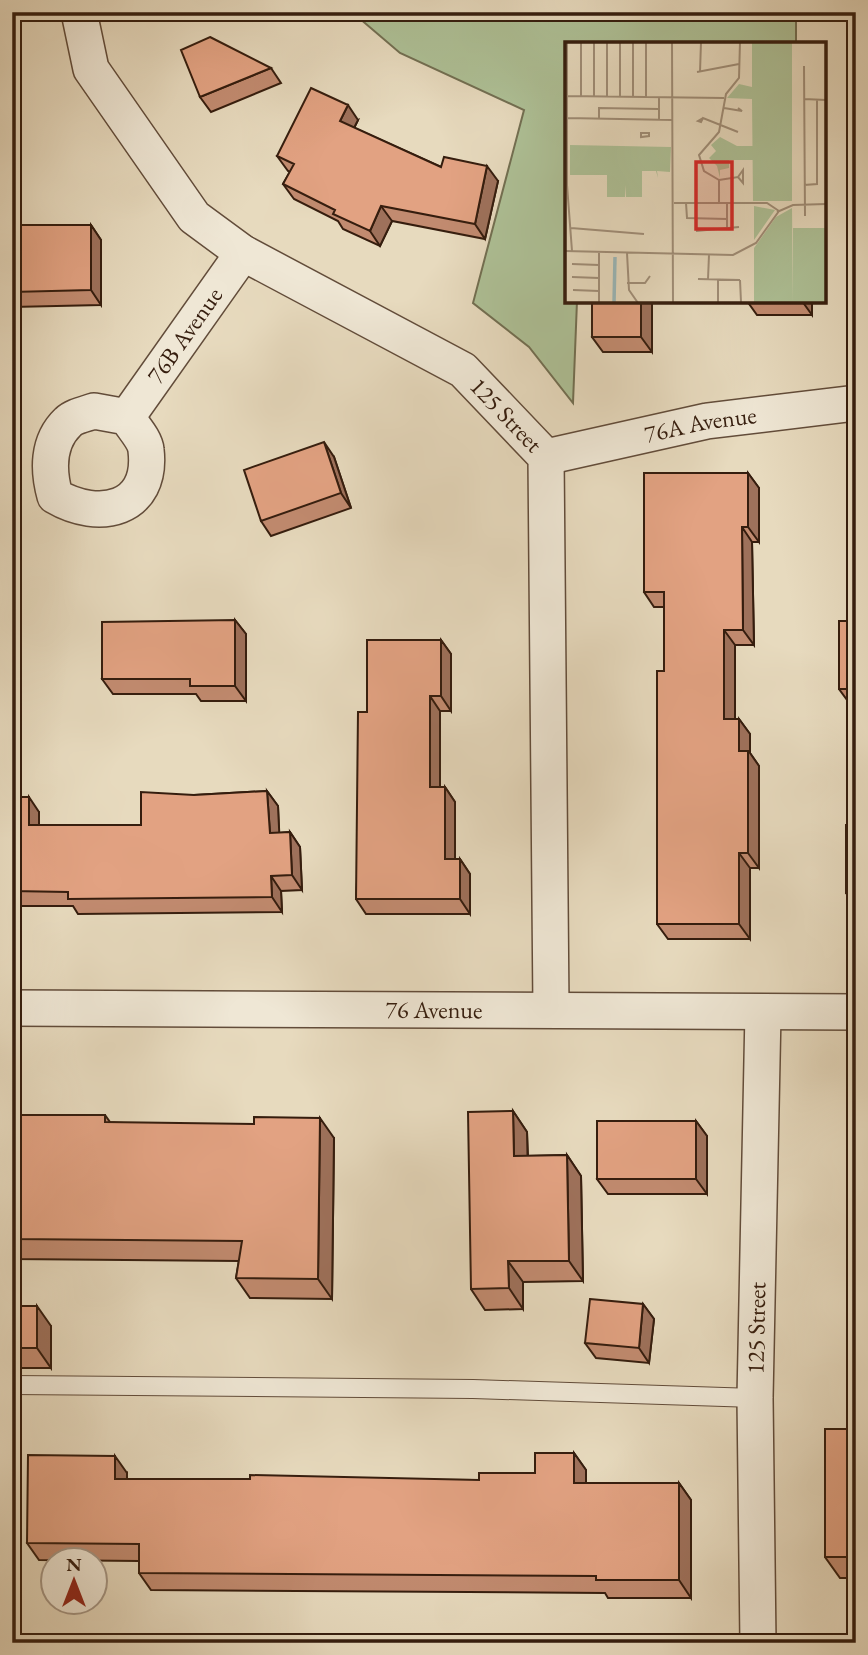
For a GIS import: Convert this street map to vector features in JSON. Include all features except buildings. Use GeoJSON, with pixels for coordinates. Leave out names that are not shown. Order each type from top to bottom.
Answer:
{"type":"FeatureCollection","features":[{"type":"Feature","properties":{"kind":"street","name":"125 Street"},"geometry":{"type":"LineString","coordinates":[[79,12],[91,69],[194,217],[243,253],[463,370],[546,457],[551,1009]]}},
{"type":"Feature","properties":{"kind":"street","name":"76B Avenue"},"geometry":{"type":"LineString","coordinates":[[127,417],[243,253]]}},
{"type":"Feature","properties":{"kind":"street","name":"76A Avenue"},"geometry":{"type":"LineString","coordinates":[[546,457],[706,421],[856,403]]}},
{"type":"Feature","properties":{"kind":"street","name":"76 Avenue"},"geometry":{"type":"LineString","coordinates":[[12,1008],[856,1012]]}},
{"type":"Feature","properties":{"kind":"street","name":"125 Street"},"geometry":{"type":"LineString","coordinates":[[758,1643],[755,1398],[763,1012]]}},
{"type":"Feature","properties":{"kind":"lane"},"geometry":{"type":"LineString","coordinates":[[12,1385],[473,1389],[755,1398]]}},
{"type":"Feature","properties":{"kind":"green space"},"geometry":{"type":"Polygon","coordinates":[[[352,12],[796,12],[796,42],[565,42],[565,303],[577,303],[573,403],[529,347],[473,303],[524,110],[400,53],[352,12]]]}}]}
